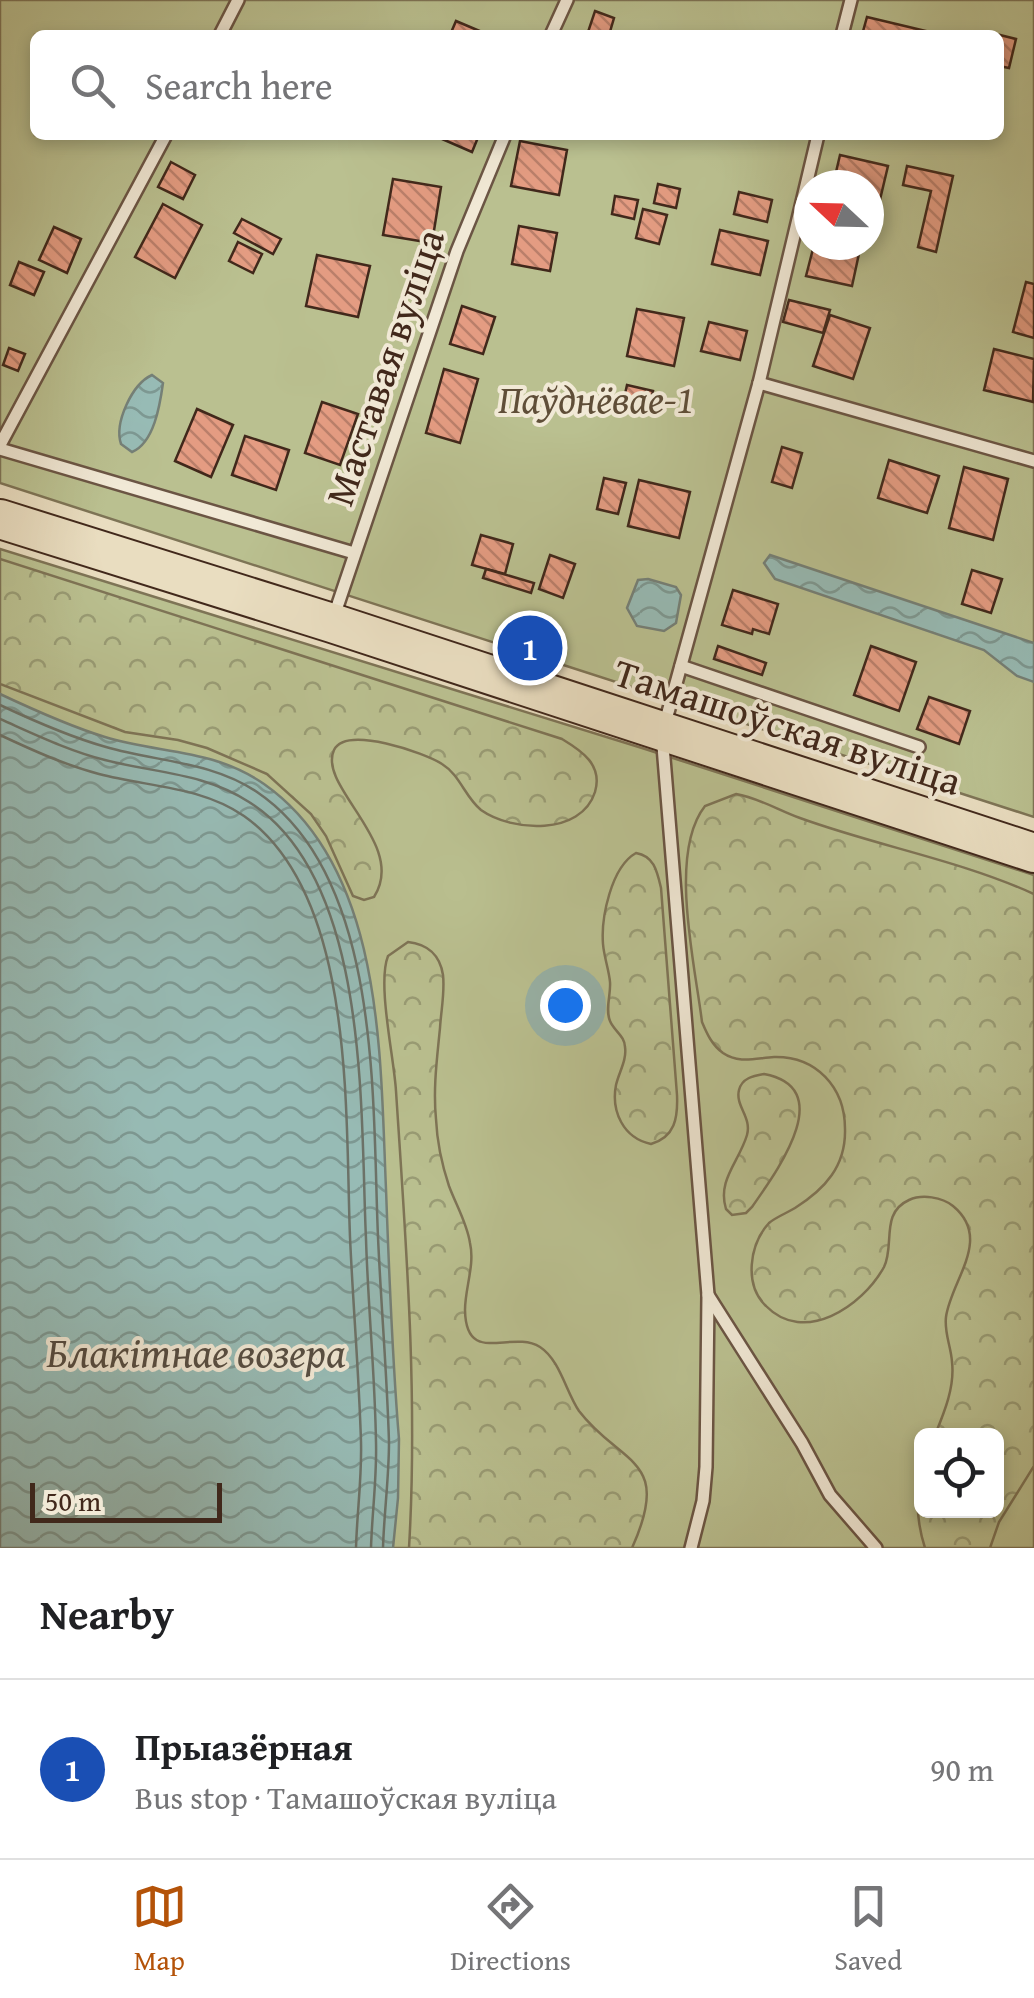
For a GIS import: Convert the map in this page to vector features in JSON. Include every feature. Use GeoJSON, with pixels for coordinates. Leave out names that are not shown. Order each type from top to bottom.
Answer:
{"type":"FeatureCollection","features":[{"type":"Feature","properties":{"kind":"main road","name":"Тамашоўская вуліца"},"geometry":{"type":"LineString","coordinates":[[0,520],[332,623],[1034,854]]}},
{"type":"Feature","properties":{"kind":"lane"},"geometry":{"type":"LineString","coordinates":[[223,30],[238,0]]}},
{"type":"Feature","properties":{"kind":"lane"},"geometry":{"type":"LineString","coordinates":[[553,30],[567,0]]}},
{"type":"Feature","properties":{"kind":"lane"},"geometry":{"type":"LineString","coordinates":[[843,30],[851,0]]}},
{"type":"Feature","properties":{"kind":"lane"},"geometry":{"type":"LineString","coordinates":[[163,140],[0,447],[354,554]]}},
{"type":"Feature","properties":{"kind":"lane","name":"Маставая вуліца"},"geometry":{"type":"LineString","coordinates":[[332,623],[457,251],[503,140]]}},
{"type":"Feature","properties":{"kind":"lane"},"geometry":{"type":"LineString","coordinates":[[691,1548],[706,1467],[708,1295],[662,734],[759,383],[817,140]]}},
{"type":"Feature","properties":{"kind":"lane"},"geometry":{"type":"LineString","coordinates":[[759,383],[1034,461]]}},
{"type":"Feature","properties":{"kind":"lane"},"geometry":{"type":"LineString","coordinates":[[680,666],[919,747]]}},
{"type":"Feature","properties":{"kind":"lane"},"geometry":{"type":"LineString","coordinates":[[708,1295],[802,1443],[830,1496],[876,1548]]}},
{"type":"Feature","properties":{"kind":"green space","name":"Паўднёвае-1"},"geometry":{"type":"Polygon","coordinates":[[[0,0],[1034,0],[1034,817],[0,483],[0,0]]]}},
{"type":"Feature","properties":{"kind":"green space"},"geometry":{"type":"Polygon","coordinates":[[[0,549],[642,748],[1034,875],[1034,1548],[0,1548],[0,549]]]}},
{"type":"Feature","properties":{"kind":"green space"},"geometry":{"type":"Polygon","coordinates":[[[0,559],[562,739],[593,767],[595,792],[587,806],[561,823],[510,823],[481,810],[453,774],[433,759],[369,741],[341,743],[334,750],[332,765],[380,857],[381,877],[374,897],[364,900],[353,896],[326,836],[311,814],[267,774],[207,748],[125,732],[0,684],[0,559]]]}},
{"type":"Feature","properties":{"kind":"green space"},"geometry":{"type":"Polygon","coordinates":[[[736,794],[753,798],[829,828],[977,872],[1034,894],[1034,1466],[1004,1514],[1004,1428],[938,1428],[952,1381],[946,1317],[970,1246],[964,1219],[953,1206],[926,1197],[900,1206],[891,1221],[884,1267],[862,1295],[831,1316],[797,1322],[781,1317],[766,1306],[754,1287],[753,1253],[762,1232],[772,1221],[806,1201],[832,1175],[842,1154],[844,1114],[834,1087],[815,1068],[789,1058],[729,1056],[713,1043],[702,1022],[686,880],[694,826],[705,806],[736,794]]]}},
{"type":"Feature","properties":{"kind":"green space"},"geometry":{"type":"Polygon","coordinates":[[[636,853],[651,861],[661,888],[677,1095],[673,1126],[665,1137],[651,1144],[626,1130],[617,1114],[616,1085],[625,1047],[609,1016],[610,982],[603,944],[606,907],[614,881],[636,853]]]}},
{"type":"Feature","properties":{"kind":"green space"},"geometry":{"type":"Polygon","coordinates":[[[408,942],[432,952],[443,975],[435,1085],[437,1127],[446,1178],[470,1243],[467,1327],[482,1342],[540,1347],[558,1368],[579,1411],[637,1466],[647,1496],[632,1548],[409,1548],[410,1320],[396,1091],[384,984],[388,956],[408,942]]]}},
{"type":"Feature","properties":{"kind":"green space"},"geometry":{"type":"Polygon","coordinates":[[[764,1074],[786,1082],[797,1096],[795,1134],[752,1207],[746,1213],[732,1215],[726,1209],[724,1189],[748,1129],[739,1090],[745,1080],[764,1074]]]}},
{"type":"Feature","properties":{"kind":"green space"},"geometry":{"type":"Polygon","coordinates":[[[1002,1518],[990,1548],[925,1548],[919,1520],[1002,1518]]]}},
{"type":"Feature","properties":{"kind":"water"},"geometry":{"type":"Polygon","coordinates":[[[152,375],[163,383],[158,412],[146,441],[132,452],[121,444],[122,415],[138,387],[152,375]]]}},
{"type":"Feature","properties":{"kind":"water"},"geometry":{"type":"Polygon","coordinates":[[[770,555],[1034,643],[1034,682],[1017,676],[984,650],[775,579],[764,563],[770,555]]]}},
{"type":"Feature","properties":{"kind":"water"},"geometry":{"type":"Polygon","coordinates":[[[638,580],[676,587],[681,595],[676,623],[664,631],[637,626],[627,608],[638,580]]]}},
{"type":"Feature","properties":{"kind":"water","name":"Блакітнае возера"},"geometry":{"type":"Polygon","coordinates":[[[0,694],[105,737],[205,758],[244,772],[264,784],[304,820],[333,865],[354,915],[377,1025],[399,1439],[393,1548],[0,1548],[0,694]]]}},
{"type":"Feature","properties":{"kind":"building"},"geometry":{"type":"Polygon","coordinates":[[[595,11],[614,18],[610,30],[589,30],[595,11]]]}},
{"type":"Feature","properties":{"kind":"building"},"geometry":{"type":"Polygon","coordinates":[[[867,17],[922,30],[863,30],[867,17]]]}},
{"type":"Feature","properties":{"kind":"building"},"geometry":{"type":"Polygon","coordinates":[[[456,21],[477,30],[452,30],[456,21]]]}},
{"type":"Feature","properties":{"kind":"building"},"geometry":{"type":"Polygon","coordinates":[[[1004,36],[1016,39],[1009,68],[1004,67],[1004,36]]]}},
{"type":"Feature","properties":{"kind":"building"},"geometry":{"type":"Polygon","coordinates":[[[444,140],[477,140],[472,152],[444,140]]]}},
{"type":"Feature","properties":{"kind":"building"},"geometry":{"type":"Polygon","coordinates":[[[520,141],[567,150],[559,195],[511,186],[520,141]]]}},
{"type":"Feature","properties":{"kind":"building"},"geometry":{"type":"Polygon","coordinates":[[[840,155],[888,166],[884,183],[884,170],[836,170],[840,155]]]}},
{"type":"Feature","properties":{"kind":"building"},"geometry":{"type":"Polygon","coordinates":[[[171,162],[195,175],[183,199],[158,187],[171,162]]]}},
{"type":"Feature","properties":{"kind":"building"},"geometry":{"type":"Polygon","coordinates":[[[907,166],[953,176],[936,252],[918,247],[931,191],[903,185],[907,166]]]}},
{"type":"Feature","properties":{"kind":"building"},"geometry":{"type":"Polygon","coordinates":[[[393,179],[441,187],[432,243],[383,235],[393,179]]]}},
{"type":"Feature","properties":{"kind":"building"},"geometry":{"type":"Polygon","coordinates":[[[658,184],[680,189],[676,208],[654,203],[658,184]]]}},
{"type":"Feature","properties":{"kind":"building"},"geometry":{"type":"Polygon","coordinates":[[[739,192],[772,200],[767,222],[734,214],[739,192]]]}},
{"type":"Feature","properties":{"kind":"building"},"geometry":{"type":"Polygon","coordinates":[[[615,196],[638,200],[634,219],[612,214],[615,196]]]}},
{"type":"Feature","properties":{"kind":"building"},"geometry":{"type":"Polygon","coordinates":[[[163,204],[202,225],[175,278],[135,257],[163,204]]]}},
{"type":"Feature","properties":{"kind":"building"},"geometry":{"type":"Polygon","coordinates":[[[643,209],[667,215],[659,244],[636,238],[643,209]]]}},
{"type":"Feature","properties":{"kind":"building"},"geometry":{"type":"Polygon","coordinates":[[[242,219],[281,239],[273,254],[234,233],[242,219]]]}},
{"type":"Feature","properties":{"kind":"building"},"geometry":{"type":"Polygon","coordinates":[[[519,226],[557,233],[550,271],[512,264],[519,226]]]}},
{"type":"Feature","properties":{"kind":"building"},"geometry":{"type":"Polygon","coordinates":[[[54,227],[81,239],[67,273],[39,260],[54,227]]]}},
{"type":"Feature","properties":{"kind":"building"},"geometry":{"type":"Polygon","coordinates":[[[720,230],[768,241],[760,275],[712,264],[720,230]]]}},
{"type":"Feature","properties":{"kind":"building"},"geometry":{"type":"Polygon","coordinates":[[[238,242],[262,254],[253,273],[229,261],[238,242]]]}},
{"type":"Feature","properties":{"kind":"building"},"geometry":{"type":"Polygon","coordinates":[[[317,255],[370,266],[358,317],[306,306],[317,255]]]}},
{"type":"Feature","properties":{"kind":"building"},"geometry":{"type":"Polygon","coordinates":[[[810,260],[858,260],[852,286],[806,276],[810,260]]]}},
{"type":"Feature","properties":{"kind":"building"},"geometry":{"type":"Polygon","coordinates":[[[19,262],[44,272],[34,295],[10,285],[19,262]]]}},
{"type":"Feature","properties":{"kind":"building"},"geometry":{"type":"Polygon","coordinates":[[[1026,282],[1034,284],[1034,338],[1013,332],[1026,282]]]}},
{"type":"Feature","properties":{"kind":"building"},"geometry":{"type":"Polygon","coordinates":[[[789,300],[830,310],[823,333],[783,322],[789,300]]]}},
{"type":"Feature","properties":{"kind":"building"},"geometry":{"type":"Polygon","coordinates":[[[462,306],[495,317],[483,354],[450,344],[462,306]]]}},
{"type":"Feature","properties":{"kind":"building"},"geometry":{"type":"Polygon","coordinates":[[[637,309],[684,318],[674,366],[627,356],[637,309]]]}},
{"type":"Feature","properties":{"kind":"building"},"geometry":{"type":"Polygon","coordinates":[[[830,315],[870,328],[853,379],[813,366],[830,315]]]}},
{"type":"Feature","properties":{"kind":"building"},"geometry":{"type":"Polygon","coordinates":[[[709,322],[747,331],[740,360],[701,351],[709,322]]]}},
{"type":"Feature","properties":{"kind":"building"},"geometry":{"type":"Polygon","coordinates":[[[9,348],[25,354],[18,371],[3,365],[9,348]]]}},
{"type":"Feature","properties":{"kind":"building"},"geometry":{"type":"Polygon","coordinates":[[[994,349],[1034,359],[1033,402],[984,390],[994,349]]]}},
{"type":"Feature","properties":{"kind":"building"},"geometry":{"type":"Polygon","coordinates":[[[444,369],[478,379],[460,443],[426,433],[444,369]]]}},
{"type":"Feature","properties":{"kind":"building"},"geometry":{"type":"Polygon","coordinates":[[[627,385],[653,391],[649,409],[623,403],[627,385]]]}},
{"type":"Feature","properties":{"kind":"building"},"geometry":{"type":"Polygon","coordinates":[[[322,402],[358,414],[340,465],[305,453],[322,402]]]}},
{"type":"Feature","properties":{"kind":"building"},"geometry":{"type":"Polygon","coordinates":[[[197,409],[233,425],[211,477],[175,461],[197,409]]]}},
{"type":"Feature","properties":{"kind":"building"},"geometry":{"type":"Polygon","coordinates":[[[245,436],[289,450],[276,490],[232,475],[245,436]]]}},
{"type":"Feature","properties":{"kind":"building"},"geometry":{"type":"Polygon","coordinates":[[[782,447],[802,453],[792,488],[772,482],[782,447]]]}},
{"type":"Feature","properties":{"kind":"building"},"geometry":{"type":"Polygon","coordinates":[[[889,460],[939,476],[927,513],[878,498],[889,460]]]}},
{"type":"Feature","properties":{"kind":"building"},"geometry":{"type":"Polygon","coordinates":[[[964,467],[1008,479],[993,540],[949,528],[964,467]]]}},
{"type":"Feature","properties":{"kind":"building"},"geometry":{"type":"Polygon","coordinates":[[[604,478],[626,483],[618,514],[597,509],[604,478]]]}},
{"type":"Feature","properties":{"kind":"building"},"geometry":{"type":"Polygon","coordinates":[[[639,480],[690,492],[679,538],[628,526],[639,480]]]}},
{"type":"Feature","properties":{"kind":"building"},"geometry":{"type":"Polygon","coordinates":[[[481,535],[513,544],[505,574],[472,565],[481,535]]]}},
{"type":"Feature","properties":{"kind":"building"},"geometry":{"type":"Polygon","coordinates":[[[550,555],[575,564],[563,598],[539,589],[550,555]]]}},
{"type":"Feature","properties":{"kind":"building"},"geometry":{"type":"Polygon","coordinates":[[[486,569],[534,583],[531,593],[483,578],[486,569]]]}},
{"type":"Feature","properties":{"kind":"building"},"geometry":{"type":"Polygon","coordinates":[[[972,570],[1002,579],[991,613],[962,604],[972,570]]]}},
{"type":"Feature","properties":{"kind":"building"},"geometry":{"type":"Polygon","coordinates":[[[733,590],[778,604],[769,634],[753,629],[752,634],[722,625],[733,590]]]}},
{"type":"Feature","properties":{"kind":"building"},"geometry":{"type":"Polygon","coordinates":[[[718,646],[766,663],[762,675],[714,659],[718,646]]]}},
{"type":"Feature","properties":{"kind":"building"},"geometry":{"type":"Polygon","coordinates":[[[871,646],[916,662],[899,711],[854,695],[871,646]]]}},
{"type":"Feature","properties":{"kind":"building"},"geometry":{"type":"Polygon","coordinates":[[[929,697],[970,711],[959,744],[917,729],[929,697]]]}},
{"type":"Feature","properties":{"kind":"place","name":"Прыазёрная"},"geometry":{"type":"Point","coordinates":[530,648]}}]}
